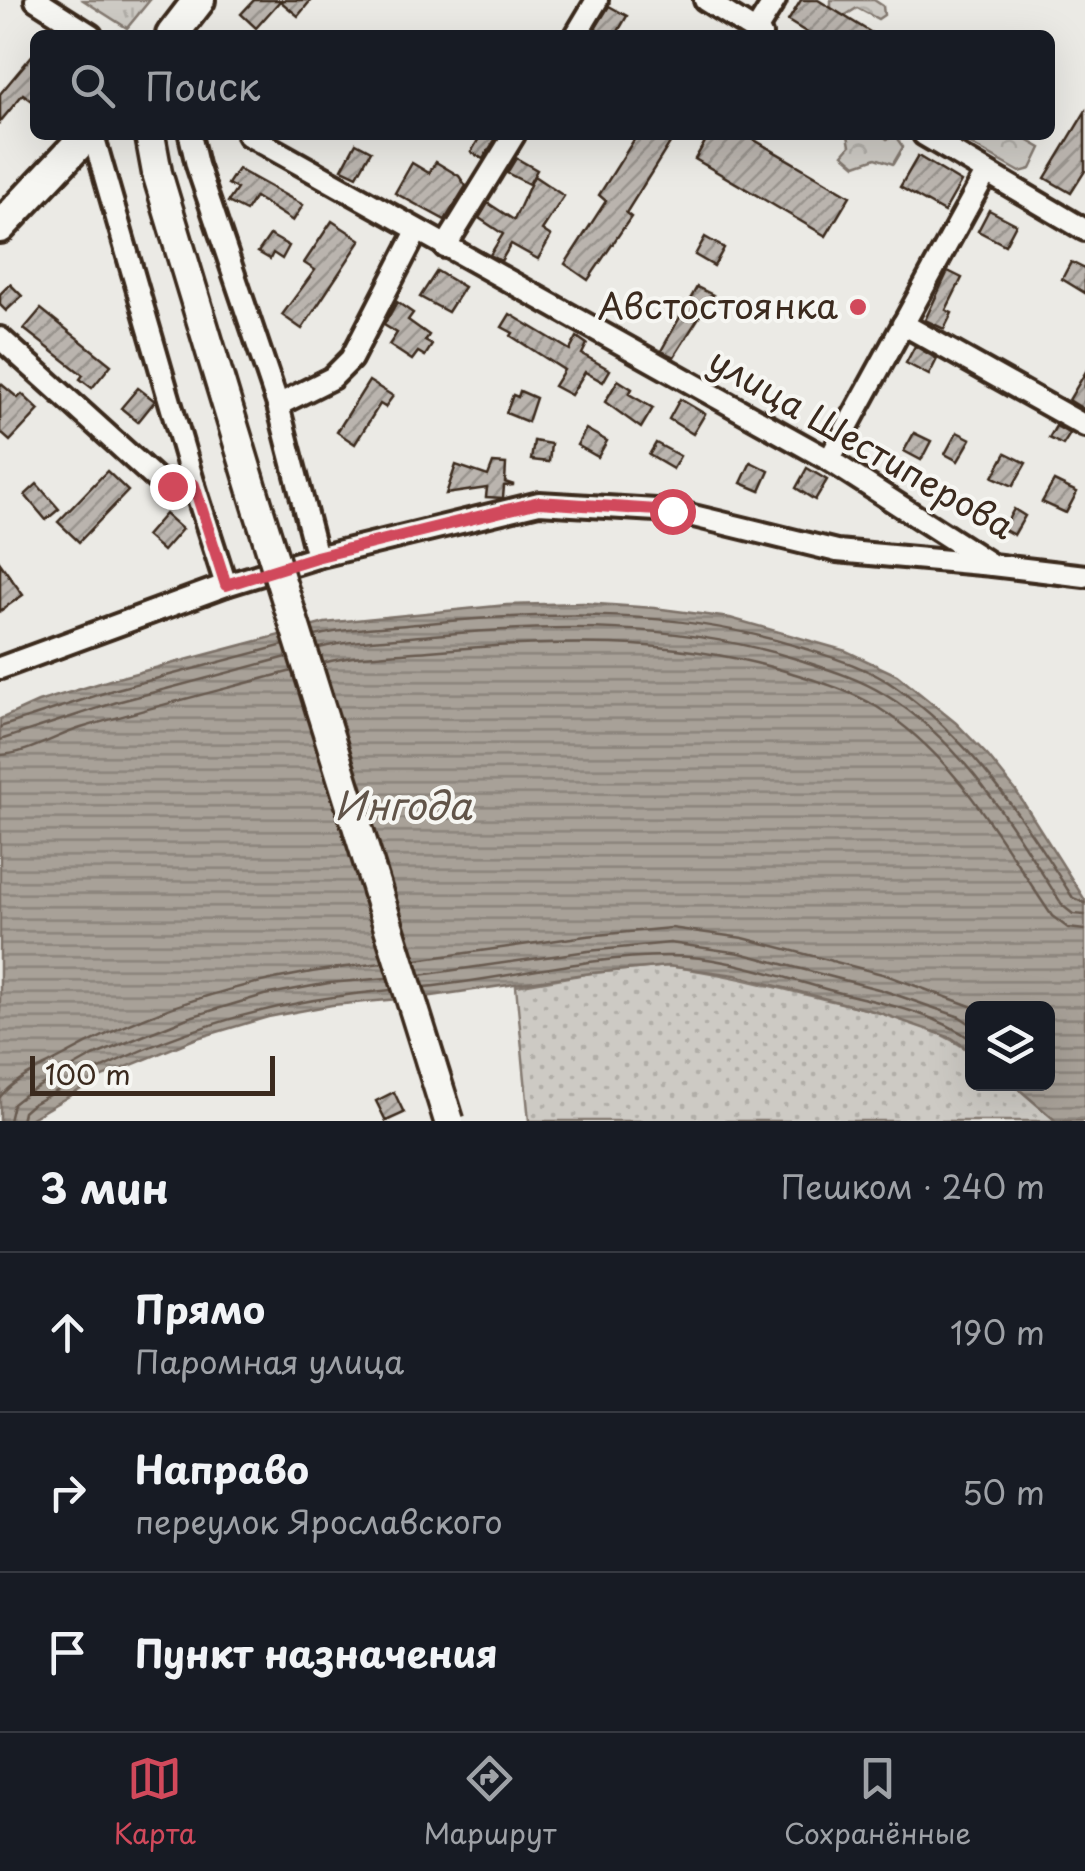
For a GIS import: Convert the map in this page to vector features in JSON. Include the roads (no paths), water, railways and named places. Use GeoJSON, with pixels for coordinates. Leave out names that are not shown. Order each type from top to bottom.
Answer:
{"type":"FeatureCollection","features":[{"type":"Feature","properties":{"kind":"main road"},"geometry":{"type":"LineString","coordinates":[[176,30],[199,0]]}},
{"type":"Feature","properties":{"kind":"main road"},"geometry":{"type":"LineString","coordinates":[[0,227],[85,140]]}},
{"type":"Feature","properties":{"kind":"street"},"geometry":{"type":"LineString","coordinates":[[36,0],[83,30]]}},
{"type":"Feature","properties":{"kind":"street"},"geometry":{"type":"LineString","coordinates":[[579,30],[597,0]]}},
{"type":"Feature","properties":{"kind":"street"},"geometry":{"type":"LineString","coordinates":[[705,0],[753,30]]}},
{"type":"Feature","properties":{"kind":"street"},"geometry":{"type":"LineString","coordinates":[[760,30],[775,0]]}},
{"type":"Feature","properties":{"kind":"street"},"geometry":{"type":"LineString","coordinates":[[91,140],[226,585]]}},
{"type":"Feature","properties":{"kind":"street"},"geometry":{"type":"LineString","coordinates":[[151,140],[157,173],[259,511],[449,1121]]}},
{"type":"Feature","properties":{"kind":"street"},"geometry":{"type":"LineString","coordinates":[[191,140],[278,405],[316,557]]}},
{"type":"Feature","properties":{"kind":"street","name":"улица Шестиперова"},"geometry":{"type":"LineString","coordinates":[[257,140],[830,460],[992,566],[1085,576]]}},
{"type":"Feature","properties":{"kind":"street"},"geometry":{"type":"LineString","coordinates":[[446,247],[511,140]]}},
{"type":"Feature","properties":{"kind":"street"},"geometry":{"type":"LineString","coordinates":[[938,140],[1085,230]]}},
{"type":"Feature","properties":{"kind":"street"},"geometry":{"type":"LineString","coordinates":[[830,460],[986,172]]}},
{"type":"Feature","properties":{"kind":"street"},"geometry":{"type":"LineString","coordinates":[[278,405],[332,378],[351,359],[417,231]]}},
{"type":"Feature","properties":{"kind":"street"},"geometry":{"type":"LineString","coordinates":[[903,324],[1085,426]]}},
{"type":"Feature","properties":{"kind":"street"},"geometry":{"type":"LineString","coordinates":[[0,338],[156,478],[172,486],[194,485]]}},
{"type":"Feature","properties":{"kind":"street"},"geometry":{"type":"LineString","coordinates":[[0,668],[226,585],[316,557],[539,502],[672,511],[837,551],[992,566]]}},
{"type":"Feature","properties":{"kind":"water","name":"Ингода"},"geometry":{"type":"Polygon","coordinates":[[[583,603],[730,618],[846,651],[897,675],[956,723],[1016,791],[1085,900],[1085,1121],[1056,1121],[1021,1091],[1055,1091],[1055,1001],[965,1001],[965,1047],[952,1038],[877,1012],[735,975],[668,966],[332,1005],[268,1017],[197,1038],[102,1077],[26,1121],[0,1121],[0,719],[38,702],[110,680],[325,623],[507,605],[583,603]]]}},
{"type":"Feature","properties":{"kind":"place","name":"Австостоянка"},"geometry":{"type":"Point","coordinates":[858,307]}}]}
